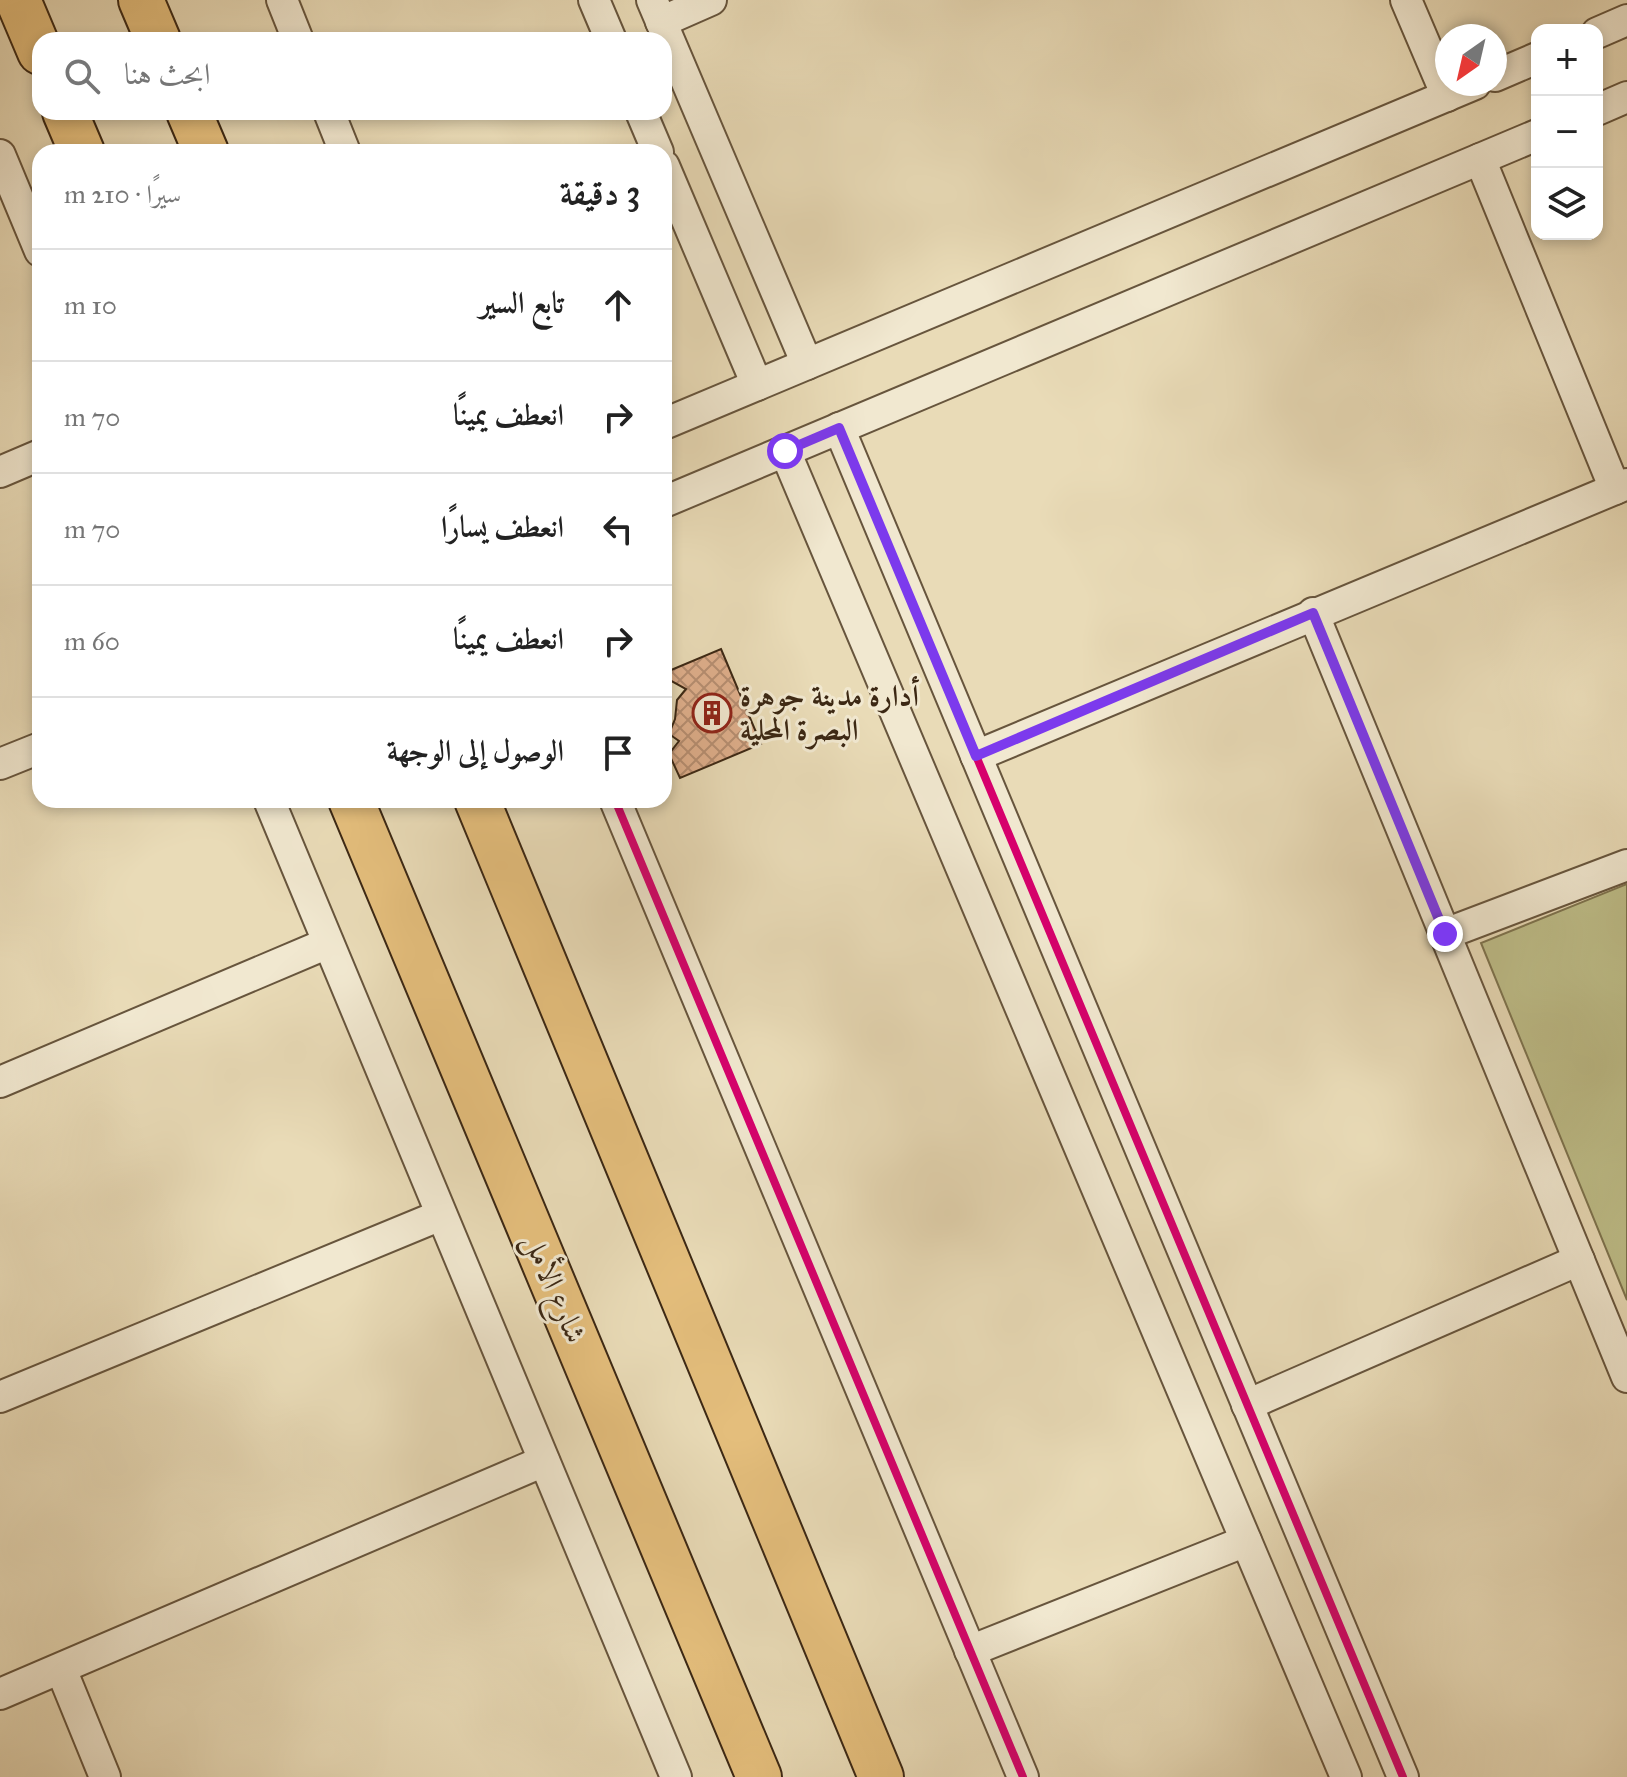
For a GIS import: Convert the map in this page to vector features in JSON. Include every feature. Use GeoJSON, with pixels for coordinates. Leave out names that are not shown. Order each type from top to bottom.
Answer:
{"type":"FeatureCollection","features":[{"type":"Feature","properties":{"kind":"main road"},"geometry":{"type":"LineString","coordinates":[[18,0],[32,33]]}},
{"type":"Feature","properties":{"kind":"main road"},"geometry":{"type":"LineString","coordinates":[[141,0],[155,32]]}},
{"type":"Feature","properties":{"kind":"main road"},"geometry":{"type":"LineString","coordinates":[[68,120],[79,144]]}},
{"type":"Feature","properties":{"kind":"main road"},"geometry":{"type":"LineString","coordinates":[[192,120],[203,144]]}},
{"type":"Feature","properties":{"kind":"main road","name":"شارع الأمل"},"geometry":{"type":"LineString","coordinates":[[354,808],[759,1777]]}},
{"type":"Feature","properties":{"kind":"main road"},"geometry":{"type":"LineString","coordinates":[[480,808],[881,1777]]}},
{"type":"Feature","properties":{"kind":"street"},"geometry":{"type":"LineString","coordinates":[[282,0],[295,32]]}},
{"type":"Feature","properties":{"kind":"street"},"geometry":{"type":"LineString","coordinates":[[594,0],[608,32]]}},
{"type":"Feature","properties":{"kind":"street"},"geometry":{"type":"LineString","coordinates":[[666,32],[657,11],[711,0]]}},
{"type":"Feature","properties":{"kind":"street"},"geometry":{"type":"LineString","coordinates":[[1406,0],[1435,68]]}},
{"type":"Feature","properties":{"kind":"street"},"geometry":{"type":"LineString","coordinates":[[1603,30],[1627,20]]}},
{"type":"Feature","properties":{"kind":"street"},"geometry":{"type":"LineString","coordinates":[[672,46],[807,364]]}},
{"type":"Feature","properties":{"kind":"street"},"geometry":{"type":"LineString","coordinates":[[1507,71],[1531,61]]}},
{"type":"Feature","properties":{"kind":"street"},"geometry":{"type":"LineString","coordinates":[[672,421],[1447,96]]}},
{"type":"Feature","properties":{"kind":"street"},"geometry":{"type":"LineString","coordinates":[[1603,107],[1627,97]]}},
{"type":"Feature","properties":{"kind":"street"},"geometry":{"type":"LineString","coordinates":[[332,120],[342,144]]}},
{"type":"Feature","properties":{"kind":"street"},"geometry":{"type":"LineString","coordinates":[[644,120],[655,144]]}},
{"type":"Feature","properties":{"kind":"street"},"geometry":{"type":"LineString","coordinates":[[672,499],[1531,138]]}},
{"type":"Feature","properties":{"kind":"street"},"geometry":{"type":"LineString","coordinates":[[976,756],[1621,486],[1480,159]]}},
{"type":"Feature","properties":{"kind":"street"},"geometry":{"type":"LineString","coordinates":[[2,168],[32,234]]}},
{"type":"Feature","properties":{"kind":"street"},"geometry":{"type":"LineString","coordinates":[[672,185],[757,385]]}},
{"type":"Feature","properties":{"kind":"street"},"geometry":{"type":"LineString","coordinates":[[839,428],[1403,1777]]}},
{"type":"Feature","properties":{"kind":"street"},"geometry":{"type":"LineString","coordinates":[[785,451],[1346,1777]]}},
{"type":"Feature","properties":{"kind":"street"},"geometry":{"type":"LineString","coordinates":[[0,472],[32,458]]}},
{"type":"Feature","properties":{"kind":"street"},"geometry":{"type":"LineString","coordinates":[[1313,613],[1627,1377]]}},
{"type":"Feature","properties":{"kind":"street"},"geometry":{"type":"LineString","coordinates":[[0,764],[32,751]]}},
{"type":"Feature","properties":{"kind":"street"},"geometry":{"type":"LineString","coordinates":[[272,808],[676,1777]]}},
{"type":"Feature","properties":{"kind":"street"},"geometry":{"type":"LineString","coordinates":[[618,808],[1023,1777]]}},
{"type":"Feature","properties":{"kind":"street"},"geometry":{"type":"LineString","coordinates":[[1445,934],[1627,865]]}},
{"type":"Feature","properties":{"kind":"street"},"geometry":{"type":"LineString","coordinates":[[0,1082],[328,943]]}},
{"type":"Feature","properties":{"kind":"street"},"geometry":{"type":"LineString","coordinates":[[0,1397],[441,1215]]}},
{"type":"Feature","properties":{"kind":"street"},"geometry":{"type":"LineString","coordinates":[[1247,1405],[1579,1260]]}},
{"type":"Feature","properties":{"kind":"street"},"geometry":{"type":"LineString","coordinates":[[0,1694],[544,1461]]}},
{"type":"Feature","properties":{"kind":"street"},"geometry":{"type":"LineString","coordinates":[[970,1651],[1246,1541]]}},
{"type":"Feature","properties":{"kind":"street"},"geometry":{"type":"LineString","coordinates":[[61,1669],[105,1777]]}},
{"type":"Feature","properties":{"kind":"green space"},"geometry":{"type":"Polygon","coordinates":[[[1627,884],[1627,1300],[1481,943],[1627,884]]]}},
{"type":"Feature","properties":{"kind":"building","name":"أدارة مدينة جوهرة البصرة المحلية"},"geometry":{"type":"Polygon","coordinates":[[[721,649],[761,744],[680,778],[672,761],[672,750],[679,741],[672,736],[672,726],[677,700],[686,689],[672,681],[672,670],[721,649]]]}},
{"type":"Feature","properties":{"kind":"cycle path"},"geometry":{"type":"LineString","coordinates":[[839,428],[1403,1777]]}},
{"type":"Feature","properties":{"kind":"cycle path"},"geometry":{"type":"LineString","coordinates":[[618,808],[1023,1777]]}},
{"type":"Feature","properties":{"kind":"place","name":"أدارة مدينة جوهرة البصرة المحلية"},"geometry":{"type":"Point","coordinates":[712,713]}},
{"type":"Feature","properties":{"kind":"route"},"geometry":{"type":"LineString","coordinates":[[785,451],[839,428],[976,756],[1313,613],[1445,934]]}}]}
